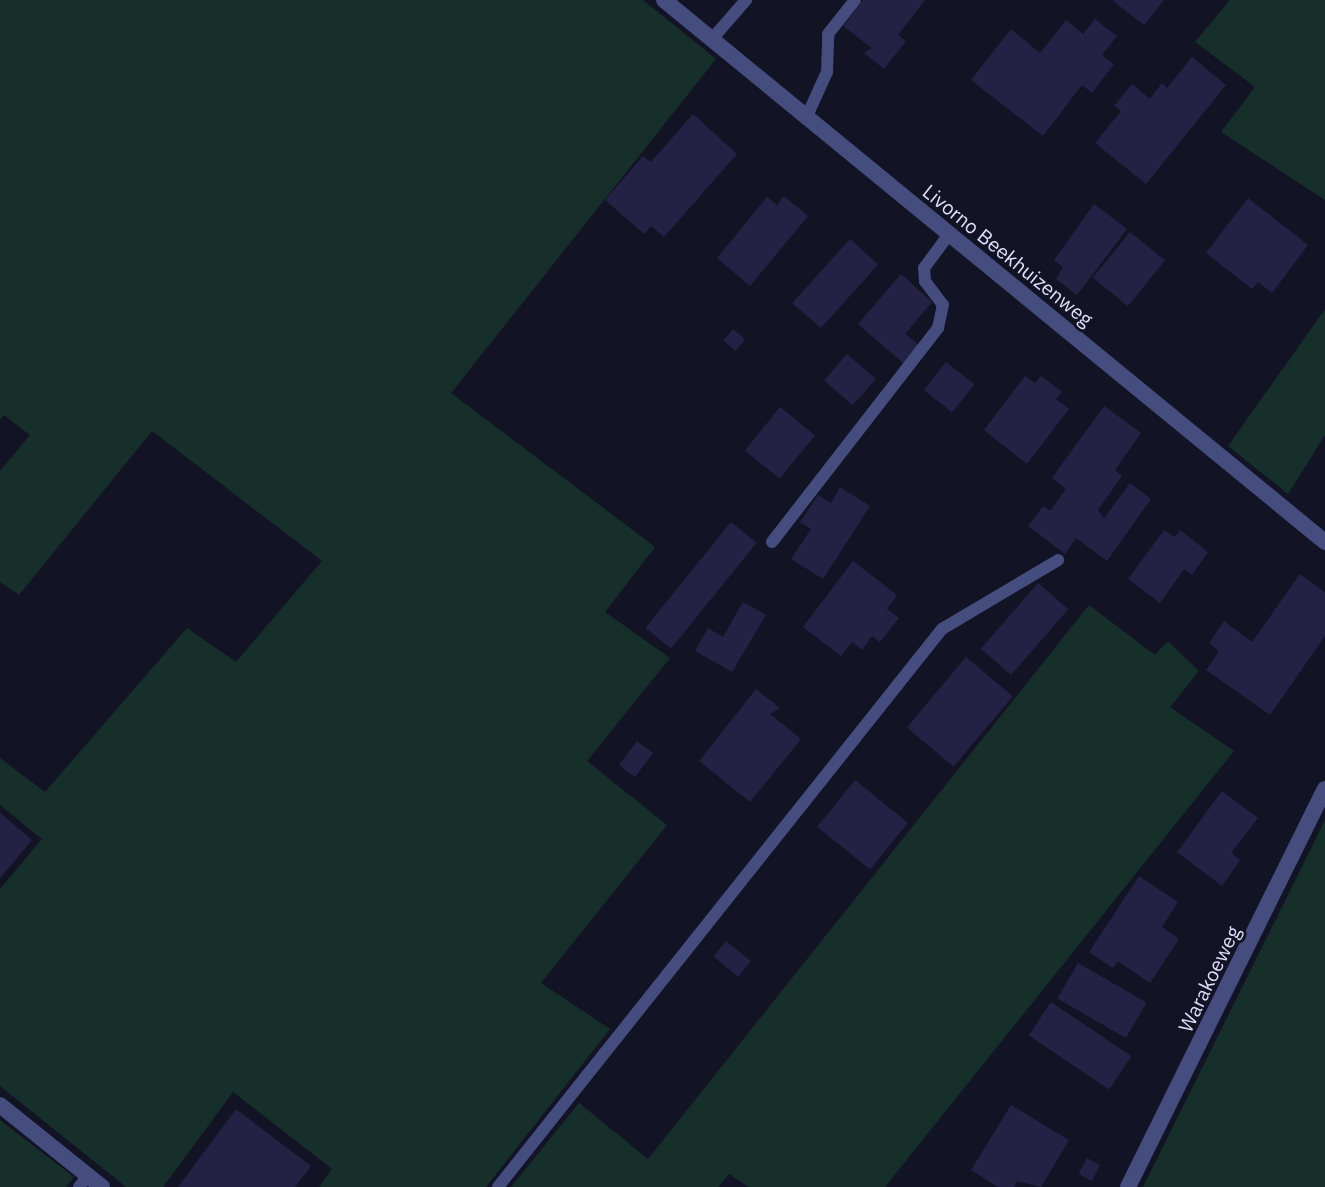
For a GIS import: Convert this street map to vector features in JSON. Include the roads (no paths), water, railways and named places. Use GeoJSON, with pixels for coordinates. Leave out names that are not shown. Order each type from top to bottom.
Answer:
{"type":"FeatureCollection","features":[{"type":"Feature","properties":{"kind":"street","name":"Livorno Beekhuizenweg"},"geometry":{"type":"LineString","coordinates":[[664,0],[1325,542]]}},
{"type":"Feature","properties":{"kind":"street","name":"Warakoeweg"},"geometry":{"type":"LineString","coordinates":[[1128,1187],[1325,789]]}},
{"type":"Feature","properties":{"kind":"street"},"geometry":{"type":"LineString","coordinates":[[0,1105],[84,1182],[102,1187]]}},
{"type":"Feature","properties":{"kind":"lane"},"geometry":{"type":"LineString","coordinates":[[712,39],[746,0]]}},
{"type":"Feature","properties":{"kind":"lane"},"geometry":{"type":"LineString","coordinates":[[807,116],[827,72],[828,34],[855,0]]}},
{"type":"Feature","properties":{"kind":"lane"},"geometry":{"type":"LineString","coordinates":[[772,542],[938,328],[943,305],[925,281],[924,268],[950,233]]}},
{"type":"Feature","properties":{"kind":"lane"},"geometry":{"type":"LineString","coordinates":[[498,1187],[942,629],[1058,560]]}}]}
